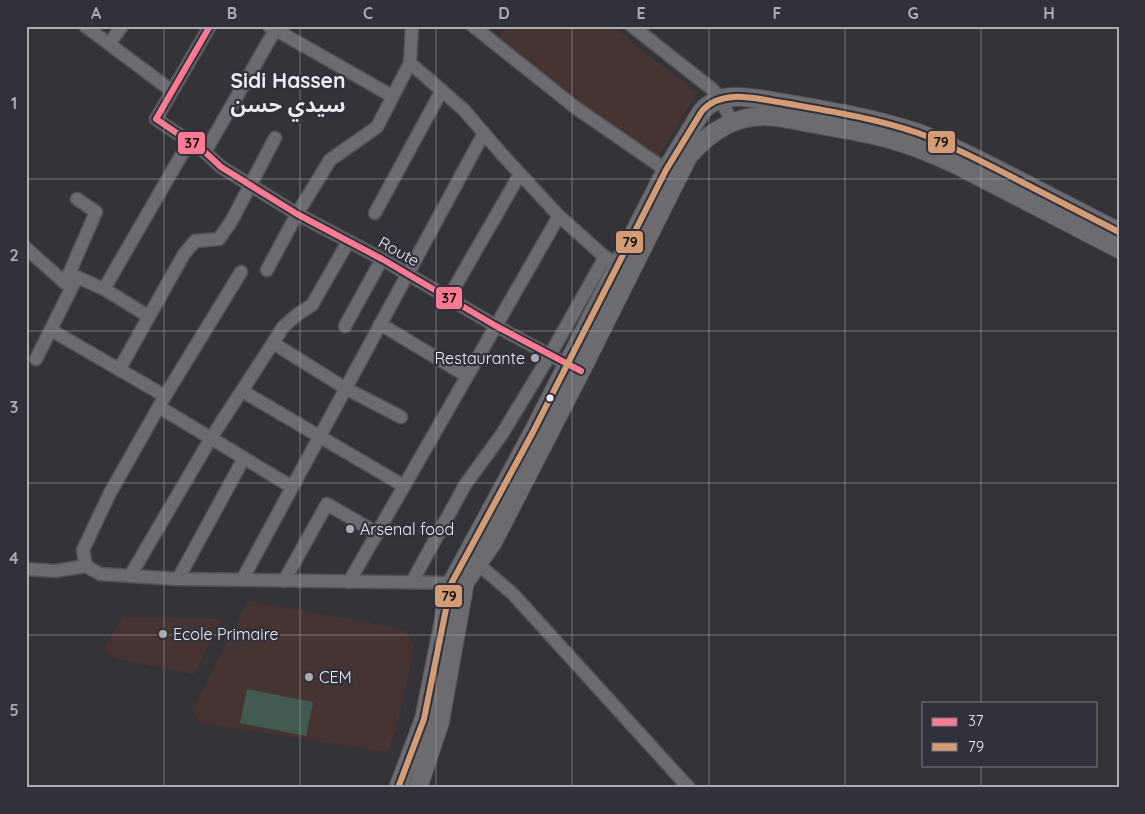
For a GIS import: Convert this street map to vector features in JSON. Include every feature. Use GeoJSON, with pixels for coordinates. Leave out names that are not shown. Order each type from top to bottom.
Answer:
{"type":"FeatureCollection","features":[{"type":"Feature","properties":{"kind":"street"},"geometry":{"type":"LineString","coordinates":[[85,26],[172,91],[210,26]]}},
{"type":"Feature","properties":{"kind":"street"},"geometry":{"type":"LineString","coordinates":[[109,44],[122,26]]}},
{"type":"Feature","properties":{"kind":"street"},"geometry":{"type":"LineString","coordinates":[[267,270],[330,160],[377,127],[410,64],[412,26]]}},
{"type":"Feature","properties":{"kind":"street"},"geometry":{"type":"LineString","coordinates":[[412,40],[421,26]]}},
{"type":"Feature","properties":{"kind":"street"},"geometry":{"type":"LineString","coordinates":[[473,26],[576,108],[666,170]]}},
{"type":"Feature","properties":{"kind":"street"},"geometry":{"type":"LineString","coordinates":[[632,26],[720,98],[732,122]]}},
{"type":"Feature","properties":{"kind":"street"},"geometry":{"type":"LineString","coordinates":[[205,152],[272,28],[392,96]]}},
{"type":"Feature","properties":{"kind":"street"},"geometry":{"type":"LineString","coordinates":[[410,64],[464,110],[559,216],[612,260]]}},
{"type":"Feature","properties":{"kind":"street"},"geometry":{"type":"LineString","coordinates":[[375,213],[442,90]]}},
{"type":"Feature","properties":{"kind":"street","name":"Route"},"geometry":{"type":"LineString","coordinates":[[172,91],[156,120],[205,152],[221,167],[298,214],[382,259],[496,326],[574,368]]}},
{"type":"Feature","properties":{"kind":"street"},"geometry":{"type":"LineString","coordinates":[[412,582],[465,485],[502,434],[550,355],[612,260],[702,111],[707,105],[720,98],[727,96],[761,99],[873,120],[904,128],[964,152],[1119,232]]}},
{"type":"Feature","properties":{"kind":"street"},"geometry":{"type":"LineString","coordinates":[[418,788],[440,722],[458,583],[478,564],[493,542],[574,368],[688,157],[708,137],[732,122],[753,117],[775,116],[871,134],[908,145],[957,165],[1119,249]]}},
{"type":"Feature","properties":{"kind":"street"},"geometry":{"type":"LineString","coordinates":[[242,580],[484,133]]}},
{"type":"Feature","properties":{"kind":"street"},"geometry":{"type":"LineString","coordinates":[[119,370],[184,254],[195,241],[220,239],[275,138]]}},
{"type":"Feature","properties":{"kind":"street"},"geometry":{"type":"LineString","coordinates":[[104,289],[189,142]]}},
{"type":"Feature","properties":{"kind":"street"},"geometry":{"type":"LineString","coordinates":[[449,297],[520,174]]}},
{"type":"Feature","properties":{"kind":"street"},"geometry":{"type":"LineString","coordinates":[[28,251],[65,283],[96,212],[77,199]]}},
{"type":"Feature","properties":{"kind":"street"},"geometry":{"type":"LineString","coordinates":[[349,582],[559,216]]}},
{"type":"Feature","properties":{"kind":"street"},"geometry":{"type":"LineString","coordinates":[[130,576],[211,438],[283,327],[312,305],[348,242]]}},
{"type":"Feature","properties":{"kind":"street"},"geometry":{"type":"LineString","coordinates":[[346,326],[382,259]]}},
{"type":"Feature","properties":{"kind":"street"},"geometry":{"type":"LineString","coordinates":[[398,788],[424,719],[458,583],[533,432],[574,368],[612,260]]}},
{"type":"Feature","properties":{"kind":"street"},"geometry":{"type":"LineString","coordinates":[[86,566],[83,550],[110,493],[162,402],[241,272]]}},
{"type":"Feature","properties":{"kind":"street"},"geometry":{"type":"LineString","coordinates":[[36,358],[52,330],[76,277],[104,289],[148,316]]}},
{"type":"Feature","properties":{"kind":"street"},"geometry":{"type":"LineString","coordinates":[[380,324],[467,376]]}},
{"type":"Feature","properties":{"kind":"street"},"geometry":{"type":"LineString","coordinates":[[52,330],[119,370],[211,438],[292,487]]}},
{"type":"Feature","properties":{"kind":"street"},"geometry":{"type":"LineString","coordinates":[[273,344],[345,388],[402,417]]}},
{"type":"Feature","properties":{"kind":"street"},"geometry":{"type":"LineString","coordinates":[[242,391],[404,486]]}},
{"type":"Feature","properties":{"kind":"street"},"geometry":{"type":"LineString","coordinates":[[178,579],[244,458]]}},
{"type":"Feature","properties":{"kind":"street"},"geometry":{"type":"LineString","coordinates":[[284,581],[327,504],[377,533]]}},
{"type":"Feature","properties":{"kind":"street"},"geometry":{"type":"LineString","coordinates":[[478,564],[513,594],[689,788]]}},
{"type":"Feature","properties":{"kind":"street"},"geometry":{"type":"LineString","coordinates":[[26,569],[55,570],[86,566],[100,574],[178,579],[458,583]]}},
{"type":"Feature","properties":{"kind":"shaded area"},"geometry":{"type":"Polygon","coordinates":[[[508,26],[612,26],[697,93],[655,163],[497,40],[508,26]]]}},
{"type":"Feature","properties":{"kind":"shaded area","name":"CEM"},"geometry":{"type":"Polygon","coordinates":[[[248,601],[403,629],[415,645],[396,731],[387,752],[200,723],[193,710],[248,601]]]}},
{"type":"Feature","properties":{"kind":"shaded area","name":"Ecole Primaire"},"geometry":{"type":"Polygon","coordinates":[[[123,617],[222,619],[194,674],[119,659],[103,649],[123,617]]]}},
{"type":"Feature","properties":{"kind":"green space"},"geometry":{"type":"Polygon","coordinates":[[[247,689],[313,702],[306,736],[240,723],[247,689]]]}},
{"type":"Feature","properties":{"kind":"transit line","name":"37"},"geometry":{"type":"LineString","coordinates":[[210,26],[156,119],[205,152],[221,167],[297,214],[382,259],[496,326],[581,371]]}},
{"type":"Feature","properties":{"kind":"transit line","name":"79"},"geometry":{"type":"LineString","coordinates":[[398,788],[424,719],[451,584],[533,432],[666,170],[702,111],[710,104],[719,99],[730,97],[751,98],[851,115],[918,133],[967,154],[1119,232]]}},
{"type":"Feature","properties":{"kind":"place","name":"Restaurante"},"geometry":{"type":"Point","coordinates":[535,358]}},
{"type":"Feature","properties":{"kind":"place","name":"Arsenal food"},"geometry":{"type":"Point","coordinates":[350,529]}},
{"type":"Feature","properties":{"kind":"place","name":"Ecole Primaire"},"geometry":{"type":"Point","coordinates":[163,634]}},
{"type":"Feature","properties":{"kind":"place","name":"CEM"},"geometry":{"type":"Point","coordinates":[309,677]}},
{"type":"Feature","properties":{"kind":"district","name":"Sidi Hassen سيدي حسن"},"geometry":{"type":"Point","coordinates":[288,93]}}]}
